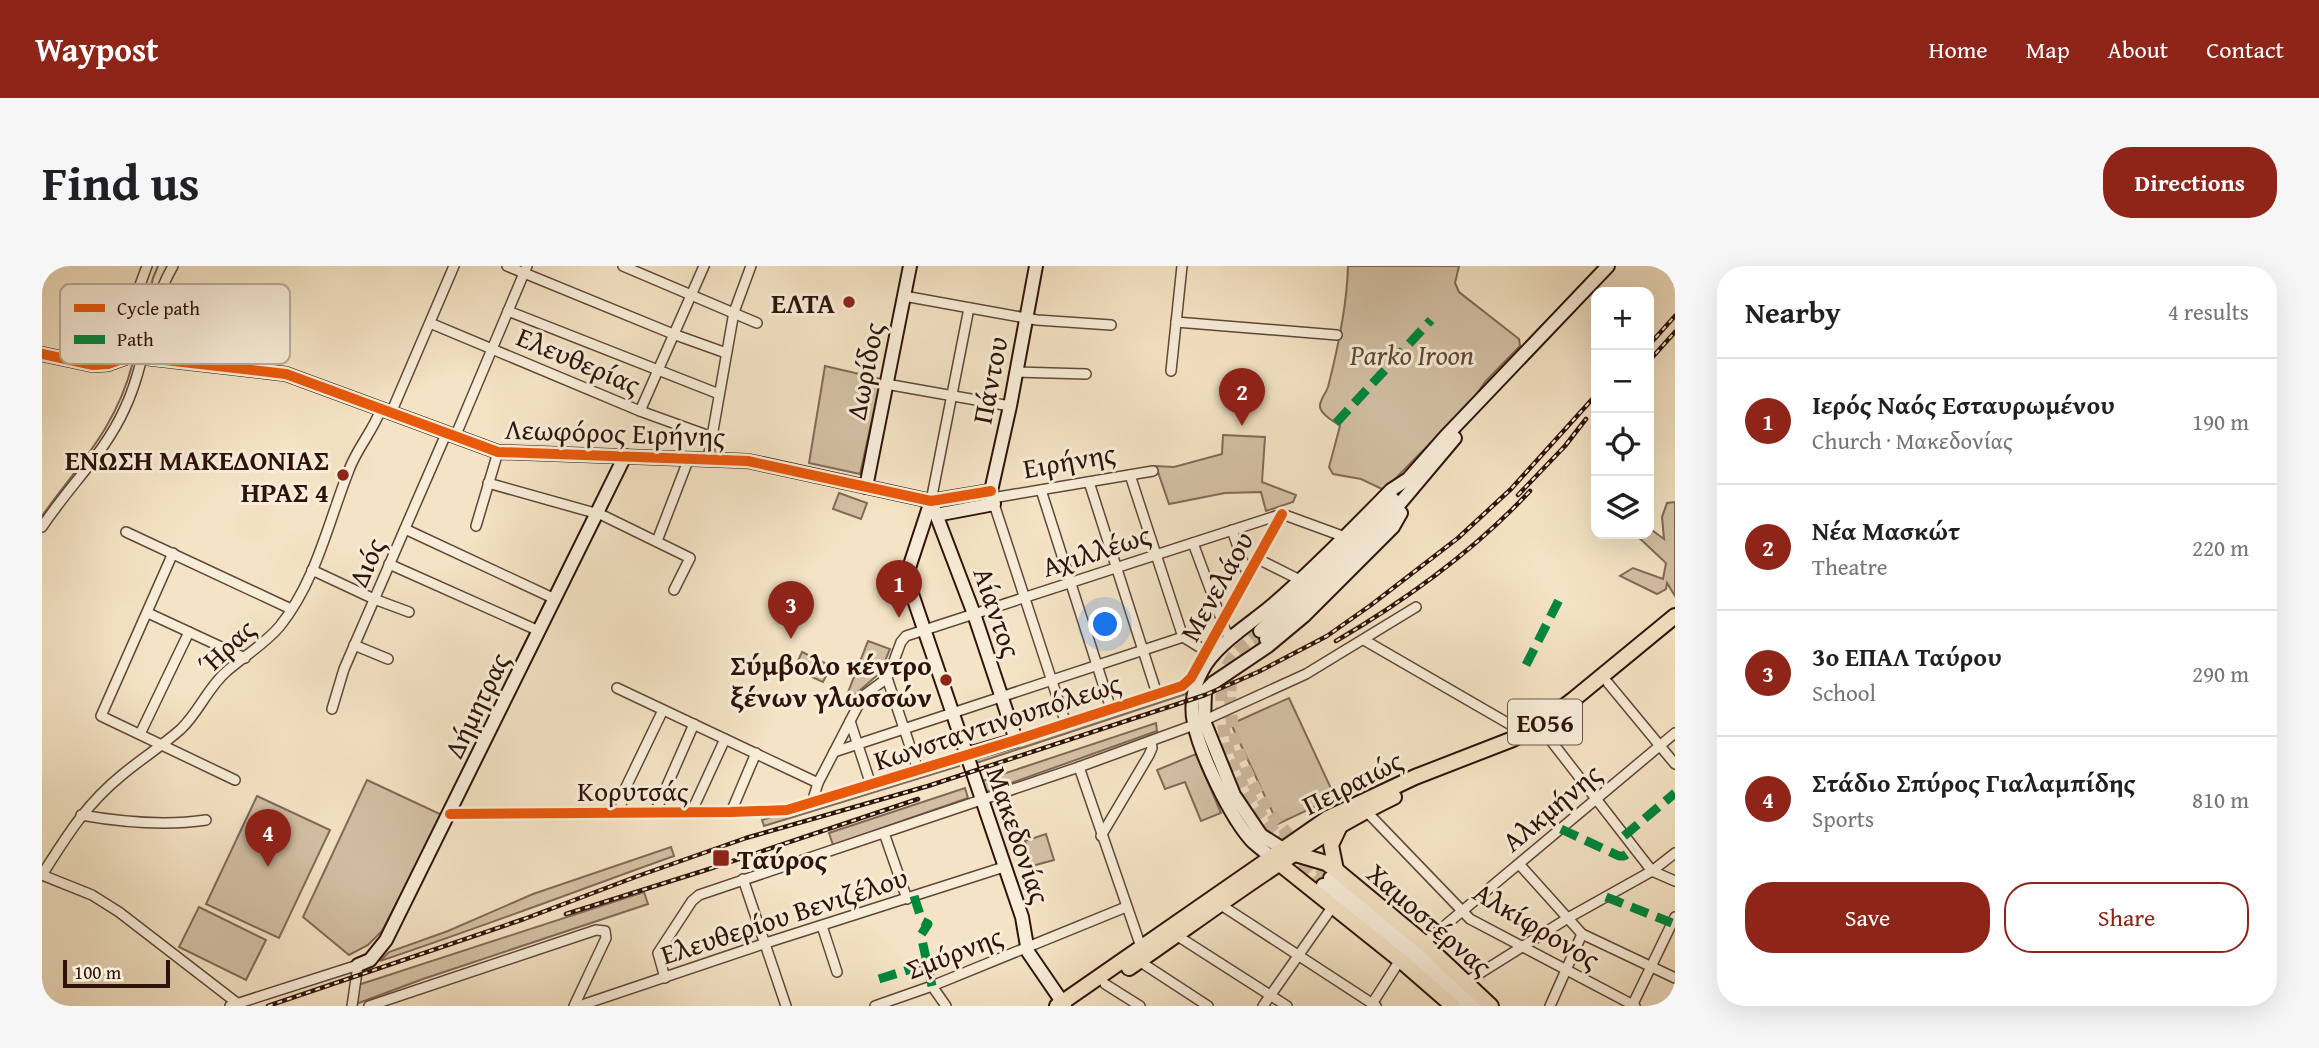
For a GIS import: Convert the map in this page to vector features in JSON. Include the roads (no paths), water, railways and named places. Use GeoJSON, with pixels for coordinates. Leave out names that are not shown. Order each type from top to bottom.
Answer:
{"type":"FeatureCollection","features":[{"type":"Feature","properties":{"kind":"main road","name":"Πειραιώς"},"geometry":{"type":"LineString","coordinates":[[1064,1005],[1105,984],[1140,954],[1176,935],[1221,905],[1328,818],[1423,774],[1525,733],[1560,710],[1675,616]]}},
{"type":"Feature","properties":{"kind":"main road","name":"Πειραιώς"},"geometry":{"type":"LineString","coordinates":[[1064,1005],[1282,856],[1366,811],[1545,733],[1675,628]]}},
{"type":"Feature","properties":{"kind":"main road"},"geometry":{"type":"LineString","coordinates":[[1330,877],[1331,845],[1339,827]]}},
{"type":"Feature","properties":{"kind":"main road","name":"Χαμοστέρνας"},"geometry":{"type":"LineString","coordinates":[[1282,856],[1326,863],[1330,877],[1424,943],[1491,1006]]}},
{"type":"Feature","properties":{"kind":"main road"},"geometry":{"type":"LineString","coordinates":[[1282,856],[1333,906],[1452,1006]]}},
{"type":"Feature","properties":{"kind":"street"},"geometry":{"type":"LineString","coordinates":[[139,284],[147,266]]}},
{"type":"Feature","properties":{"kind":"street"},"geometry":{"type":"LineString","coordinates":[[165,284],[173,266]]}},
{"type":"Feature","properties":{"kind":"street","name":"Ήρας"},"geometry":{"type":"LineString","coordinates":[[42,875],[81,815],[120,776],[164,744],[191,718],[218,680],[274,632],[291,608],[312,570],[349,468],[386,411],[430,323],[454,266]]}},
{"type":"Feature","properties":{"kind":"street"},"geometry":{"type":"LineString","coordinates":[[508,266],[526,269],[673,334],[726,353]]}},
{"type":"Feature","properties":{"kind":"street"},"geometry":{"type":"LineString","coordinates":[[623,266],[757,323]]}},
{"type":"Feature","properties":{"kind":"street"},"geometry":{"type":"LineString","coordinates":[[640,411],[704,266]]}},
{"type":"Feature","properties":{"kind":"street"},"geometry":{"type":"LineString","coordinates":[[708,459],[734,312],[751,266]]}},
{"type":"Feature","properties":{"kind":"street","name":"Δωρίδος"},"geometry":{"type":"LineString","coordinates":[[866,487],[910,266]]}},
{"type":"Feature","properties":{"kind":"street","name":"Πάντου"},"geometry":{"type":"LineString","coordinates":[[992,498],[1036,266]]}},
{"type":"Feature","properties":{"kind":"street"},"geometry":{"type":"LineString","coordinates":[[1171,371],[1182,266]]}},
{"type":"Feature","properties":{"kind":"street"},"geometry":{"type":"LineString","coordinates":[[1263,635],[1323,585],[1381,526],[1445,437],[1608,266]]}},
{"type":"Feature","properties":{"kind":"street"},"geometry":{"type":"LineString","coordinates":[[1199,723],[1208,687],[1268,646],[1304,616],[1392,527],[1412,482],[1619,266]]}},
{"type":"Feature","properties":{"kind":"street","name":"Διός"},"geometry":{"type":"LineString","coordinates":[[332,709],[344,669],[374,598],[492,348],[526,269]]}},
{"type":"Feature","properties":{"kind":"street"},"geometry":{"type":"LineString","coordinates":[[904,296],[1048,321],[1111,325]]}},
{"type":"Feature","properties":{"kind":"street","name":"Μακεδονίας"},"geometry":{"type":"LineString","coordinates":[[969,308],[931,501],[908,573],[909,585],[1023,921],[1027,948],[1032,960],[1064,1005]]}},
{"type":"Feature","properties":{"kind":"street"},"geometry":{"type":"LineString","coordinates":[[508,311],[719,394]]}},
{"type":"Feature","properties":{"kind":"street"},"geometry":{"type":"LineString","coordinates":[[1176,322],[1336,335]]}},
{"type":"Feature","properties":{"kind":"street","name":"Ελευθερίας"},"geometry":{"type":"LineString","coordinates":[[430,323],[640,411],[712,437]]}},
{"type":"Feature","properties":{"kind":"street","name":"Λεωφόρος Ειρήνης"},"geometry":{"type":"LineString","coordinates":[[42,354],[60,358]]}},
{"type":"Feature","properties":{"kind":"street","name":"Λεωφόρος Ειρήνης"},"geometry":{"type":"LineString","coordinates":[[88,364],[108,364]]}},
{"type":"Feature","properties":{"kind":"street"},"geometry":{"type":"LineString","coordinates":[[42,527],[113,431],[131,394],[133,364]]}},
{"type":"Feature","properties":{"kind":"street","name":"Λεωφόρος Ειρήνης"},"geometry":{"type":"LineString","coordinates":[[205,364],[286,373],[498,452],[754,462],[931,501]]}},
{"type":"Feature","properties":{"kind":"street"},"geometry":{"type":"LineString","coordinates":[[1016,372],[1086,374]]}},
{"type":"Feature","properties":{"kind":"street"},"geometry":{"type":"LineString","coordinates":[[886,384],[1010,406]]}},
{"type":"Feature","properties":{"kind":"street"},"geometry":{"type":"LineString","coordinates":[[476,526],[498,452]]}},
{"type":"Feature","properties":{"kind":"street","name":"Δήμητρας"},"geometry":{"type":"LineString","coordinates":[[358,965],[370,960],[386,940],[625,456]]}},
{"type":"Feature","properties":{"kind":"street"},"geometry":{"type":"LineString","coordinates":[[657,541],[689,458]]}},
{"type":"Feature","properties":{"kind":"street","name":"Ειρήνης"},"geometry":{"type":"LineString","coordinates":[[931,501],[992,498],[1153,471]]}},
{"type":"Feature","properties":{"kind":"street"},"geometry":{"type":"LineString","coordinates":[[1130,475],[1183,637],[1206,650]]}},
{"type":"Feature","properties":{"kind":"street"},"geometry":{"type":"LineString","coordinates":[[1089,482],[1157,694]]}},
{"type":"Feature","properties":{"kind":"street"},"geometry":{"type":"LineString","coordinates":[[1282,856],[1251,839],[1225,799],[1199,723],[1194,698],[1202,671],[1208,660],[1300,580],[1391,490],[1412,482]]}},
{"type":"Feature","properties":{"kind":"street"},"geometry":{"type":"LineString","coordinates":[[488,484],[597,514],[690,558],[674,590]]}},
{"type":"Feature","properties":{"kind":"street"},"geometry":{"type":"LineString","coordinates":[[1041,490],[1111,709]]}},
{"type":"Feature","properties":{"kind":"street"},"geometry":{"type":"LineString","coordinates":[[992,498],[1066,724]]}},
{"type":"Feature","properties":{"kind":"street","name":"Ειρήνης"},"geometry":{"type":"LineString","coordinates":[[936,514],[992,498]]}},
{"type":"Feature","properties":{"kind":"street","name":"Αίαντος"},"geometry":{"type":"LineString","coordinates":[[931,501],[974,614],[1016,740]]}},
{"type":"Feature","properties":{"kind":"street"},"geometry":{"type":"LineString","coordinates":[[1282,514],[1345,537]]}},
{"type":"Feature","properties":{"kind":"street","name":"Αχιλλέως"},"geometry":{"type":"LineString","coordinates":[[923,630],[1282,514]]}},
{"type":"Feature","properties":{"kind":"street","name":"Μενελάου"},"geometry":{"type":"LineString","coordinates":[[1190,680],[1282,514]]}},
{"type":"Feature","properties":{"kind":"street"},"geometry":{"type":"LineString","coordinates":[[405,529],[555,599]]}},
{"type":"Feature","properties":{"kind":"street"},"geometry":{"type":"LineString","coordinates":[[1232,530],[1248,576]]}},
{"type":"Feature","properties":{"kind":"street"},"geometry":{"type":"LineString","coordinates":[[126,532],[291,608]]}},
{"type":"Feature","properties":{"kind":"street"},"geometry":{"type":"LineString","coordinates":[[1193,543],[1222,622]]}},
{"type":"Feature","properties":{"kind":"street"},"geometry":{"type":"LineString","coordinates":[[173,553],[101,716],[235,780]]}},
{"type":"Feature","properties":{"kind":"street"},"geometry":{"type":"LineString","coordinates":[[1258,559],[1300,580]]}},
{"type":"Feature","properties":{"kind":"street"},"geometry":{"type":"LineString","coordinates":[[389,564],[539,632]]}},
{"type":"Feature","properties":{"kind":"street"},"geometry":{"type":"LineString","coordinates":[[312,570],[410,612]]}},
{"type":"Feature","properties":{"kind":"street"},"geometry":{"type":"LineString","coordinates":[[665,978],[659,953],[695,897],[1079,767],[1199,723],[1306,674],[1416,607]]}},
{"type":"Feature","properties":{"kind":"street"},"geometry":{"type":"LineString","coordinates":[[148,613],[245,658]]}},
{"type":"Feature","properties":{"kind":"street","name":"Μενελάου"},"geometry":{"type":"LineString","coordinates":[[1222,622],[1226,632],[1234,637]]}},
{"type":"Feature","properties":{"kind":"street"},"geometry":{"type":"LineString","coordinates":[[816,802],[814,796],[818,783],[866,692],[887,678],[903,639],[923,630]]}},
{"type":"Feature","properties":{"kind":"street"},"geometry":{"type":"LineString","coordinates":[[140,734],[189,632]]}},
{"type":"Feature","properties":{"kind":"street"},"geometry":{"type":"LineString","coordinates":[[834,752],[1183,637]]}},
{"type":"Feature","properties":{"kind":"street"},"geometry":{"type":"LineString","coordinates":[[1364,640],[1525,733]]}},
{"type":"Feature","properties":{"kind":"street"},"geometry":{"type":"LineString","coordinates":[[354,645],[388,659]]}},
{"type":"Feature","properties":{"kind":"street"},"geometry":{"type":"LineString","coordinates":[[887,678],[918,770]]}},
{"type":"Feature","properties":{"kind":"street","name":"Κωνσταντινουπόλεως"},"geometry":{"type":"LineString","coordinates":[[816,802],[1066,724],[1182,686],[1190,680]]}},
{"type":"Feature","properties":{"kind":"street"},"geometry":{"type":"LineString","coordinates":[[1608,683],[1675,764]]}},
{"type":"Feature","properties":{"kind":"street"},"geometry":{"type":"LineString","coordinates":[[617,688],[818,783]]}},
{"type":"Feature","properties":{"kind":"street"},"geometry":{"type":"LineString","coordinates":[[619,813],[625,789],[663,709]]}},
{"type":"Feature","properties":{"kind":"street"},"geometry":{"type":"LineString","coordinates":[[850,721],[871,785]]}},
{"type":"Feature","properties":{"kind":"street"},"geometry":{"type":"LineString","coordinates":[[655,813],[694,724]]}},
{"type":"Feature","properties":{"kind":"street"},"geometry":{"type":"LineString","coordinates":[[1545,733],[1652,871],[1675,881]]}},
{"type":"Feature","properties":{"kind":"street","name":"Αλκμήνης"},"geometry":{"type":"LineString","coordinates":[[1424,943],[1675,733]]}},
{"type":"Feature","properties":{"kind":"street"},"geometry":{"type":"LineString","coordinates":[[691,813],[725,739]]}},
{"type":"Feature","properties":{"kind":"street"},"geometry":{"type":"LineString","coordinates":[[1101,836],[1149,755],[1151,742]]}},
{"type":"Feature","properties":{"kind":"street"},"geometry":{"type":"LineString","coordinates":[[731,812],[756,753]]}},
{"type":"Feature","properties":{"kind":"street"},"geometry":{"type":"LineString","coordinates":[[1079,767],[1140,954],[1208,1006]]}},
{"type":"Feature","properties":{"kind":"street","name":"Κορυτσάς"},"geometry":{"type":"LineString","coordinates":[[450,814],[731,812],[787,810],[816,802]]}},
{"type":"Feature","properties":{"kind":"street","name":"Αλκίφρονος"},"geometry":{"type":"LineString","coordinates":[[1366,811],[1470,919],[1633,1006]]}},
{"type":"Feature","properties":{"kind":"street"},"geometry":{"type":"LineString","coordinates":[[81,815],[142,822],[206,820]]}},
{"type":"Feature","properties":{"kind":"street"},"geometry":{"type":"LineString","coordinates":[[884,832],[907,898]]}},
{"type":"Feature","properties":{"kind":"street"},"geometry":{"type":"LineString","coordinates":[[1466,982],[1569,918],[1652,871],[1675,853]]}},
{"type":"Feature","properties":{"kind":"street"},"geometry":{"type":"LineString","coordinates":[[1519,864],[1582,934],[1675,978]]}},
{"type":"Feature","properties":{"kind":"street","name":"Ελευθερίου Βενιζέλου"},"geometry":{"type":"LineString","coordinates":[[576,1006],[1004,867]]}},
{"type":"Feature","properties":{"kind":"street"},"geometry":{"type":"LineString","coordinates":[[42,875],[109,905],[233,1005],[358,965],[352,1006]]}},
{"type":"Feature","properties":{"kind":"street"},"geometry":{"type":"LineString","coordinates":[[1330,877],[1468,1006]]}},
{"type":"Feature","properties":{"kind":"street"},"geometry":{"type":"LineString","coordinates":[[1330,877],[1483,1006]]}},
{"type":"Feature","properties":{"kind":"street"},"geometry":{"type":"LineString","coordinates":[[743,879],[786,1006]]}},
{"type":"Feature","properties":{"kind":"street"},"geometry":{"type":"LineString","coordinates":[[1221,905],[1374,1005],[1400,960]]}},
{"type":"Feature","properties":{"kind":"street"},"geometry":{"type":"LineString","coordinates":[[1263,1006],[1333,906]]}},
{"type":"Feature","properties":{"kind":"street","name":"Σμύρνης"},"geometry":{"type":"LineString","coordinates":[[875,1006],[932,986],[1126,908]]}},
{"type":"Feature","properties":{"kind":"street"},"geometry":{"type":"LineString","coordinates":[[1633,1006],[1674,921]]}},
{"type":"Feature","properties":{"kind":"street"},"geometry":{"type":"LineString","coordinates":[[822,926],[837,972]]}},
{"type":"Feature","properties":{"kind":"street"},"geometry":{"type":"LineString","coordinates":[[369,1006],[596,930],[605,931],[606,938],[576,1006]]}},
{"type":"Feature","properties":{"kind":"street"},"geometry":{"type":"LineString","coordinates":[[1550,1006],[1582,934]]}},
{"type":"Feature","properties":{"kind":"street"},"geometry":{"type":"LineString","coordinates":[[1176,935],[1287,1006]]}},
{"type":"Feature","properties":{"kind":"street"},"geometry":{"type":"LineString","coordinates":[[1105,984],[1140,1006]]}},
{"type":"Feature","properties":{"kind":"street"},"geometry":{"type":"LineString","coordinates":[[932,986],[946,1006]]}},
{"type":"Feature","properties":{"kind":"waterway"},"geometry":{"type":"LineString","coordinates":[[152,284],[158,266]]}},
{"type":"Feature","properties":{"kind":"waterway"},"geometry":{"type":"LineString","coordinates":[[42,516],[107,426],[132,364]]}},
{"type":"Feature","properties":{"kind":"tunnel"},"geometry":{"type":"LineString","coordinates":[[1260,631],[1233,656],[1225,671],[1221,702],[1226,740],[1233,764],[1257,808],[1288,848],[1323,885]]}},
{"type":"Feature","properties":{"kind":"tunnel"},"geometry":{"type":"LineString","coordinates":[[1266,639],[1241,661],[1233,674],[1230,701],[1234,736],[1252,782],[1264,803],[1295,842],[1330,878]]}},
{"type":"Feature","properties":{"kind":"railway"},"geometry":{"type":"LineString","coordinates":[[1654,339],[1675,316]]}},
{"type":"Feature","properties":{"kind":"railway"},"geometry":{"type":"LineString","coordinates":[[1654,355],[1675,332]]}},
{"type":"Feature","properties":{"kind":"railway"},"geometry":{"type":"LineString","coordinates":[[268,1006],[524,919],[746,838],[928,786],[1205,695],[1258,672],[1327,636],[1458,538],[1511,489],[1591,401]]}},
{"type":"Feature","properties":{"kind":"railway"},"geometry":{"type":"LineString","coordinates":[[1518,495],[1565,446],[1586,419]]}},
{"type":"Feature","properties":{"kind":"railway"},"geometry":{"type":"LineString","coordinates":[[1336,641],[1439,573],[1486,534],[1530,491]]}},
{"type":"Feature","properties":{"kind":"railway"},"geometry":{"type":"LineString","coordinates":[[566,914],[918,799]]}},
{"type":"Feature","properties":{"kind":"place","name":"ΕΛΤΑ"},"geometry":{"type":"Point","coordinates":[849,302]}},
{"type":"Feature","properties":{"kind":"place","name":"Νέα Μασκώτ"},"geometry":{"type":"Point","coordinates":[1242,426]}},
{"type":"Feature","properties":{"kind":"place","name":"ΕΝΩΣΗ ΜΑΚΕΔΟΝΙΑΣ ΗΡΑΣ 4"},"geometry":{"type":"Point","coordinates":[343,475]}},
{"type":"Feature","properties":{"kind":"place","name":"Ιερός Ναός Εσταυρωμένου"},"geometry":{"type":"Point","coordinates":[899,618]}},
{"type":"Feature","properties":{"kind":"place","name":"3ο ΕΠΑΛ Ταύρου"},"geometry":{"type":"Point","coordinates":[791,639]}},
{"type":"Feature","properties":{"kind":"place","name":"Σύμβολο κέντρο ξένων γλωσσών"},"geometry":{"type":"Point","coordinates":[946,680]}},
{"type":"Feature","properties":{"kind":"place","name":"Ταύρος"},"geometry":{"type":"Point","coordinates":[721,858]}},
{"type":"Feature","properties":{"kind":"place","name":"Στάδιο Σπύρος Γιαλαμπίδης"},"geometry":{"type":"Point","coordinates":[268,867]}},
{"type":"Feature","properties":{"kind":"park label","name":"Parko Iroon"},"geometry":{"type":"Point","coordinates":[1412,354]}}]}
